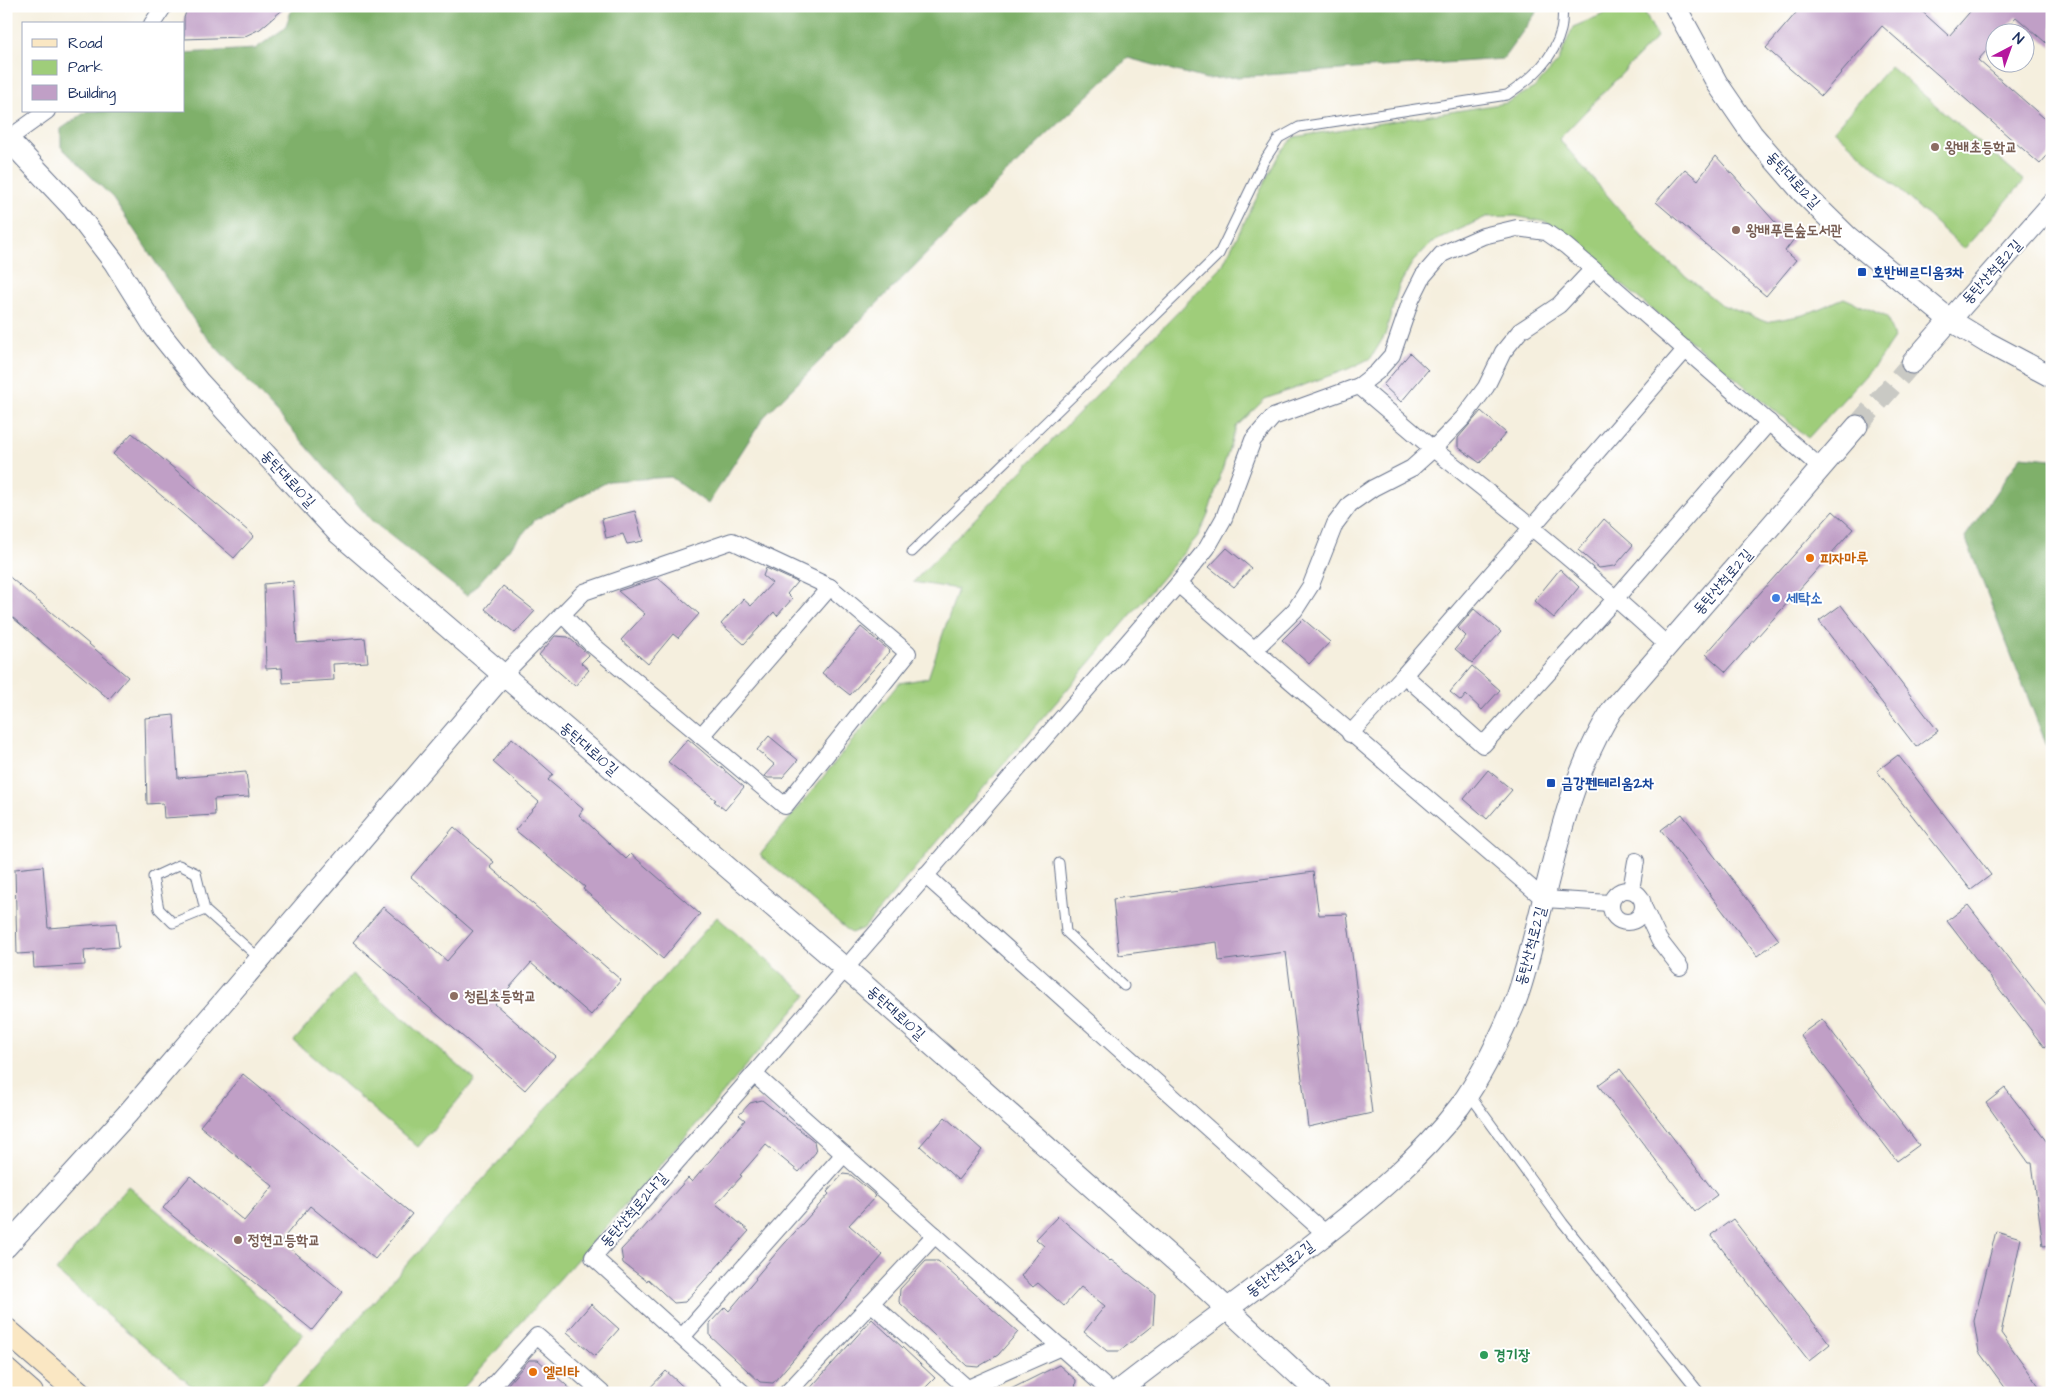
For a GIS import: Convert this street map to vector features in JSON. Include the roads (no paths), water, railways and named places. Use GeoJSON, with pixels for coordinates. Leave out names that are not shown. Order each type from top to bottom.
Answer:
{"type":"FeatureCollection","features":[{"type":"Feature","properties":{"kind":"main road"},"geometry":{"type":"LineString","coordinates":[[6,1330],[79,1393]]}},
{"type":"Feature","properties":{"kind":"main road"},"geometry":{"type":"LineString","coordinates":[[6,1371],[31,1393]]}},
{"type":"Feature","properties":{"kind":"street"},"geometry":{"type":"LineString","coordinates":[[153,22],[164,6]]}},
{"type":"Feature","properties":{"kind":"street","name":"동탄대로12길"},"geometry":{"type":"LineString","coordinates":[[1676,6],[1717,82],[1752,134],[1802,192],[1848,237],[1950,320],[1986,342],[2052,377]]}},
{"type":"Feature","properties":{"kind":"street"},"geometry":{"type":"LineString","coordinates":[[7,139],[46,112]]}},
{"type":"Feature","properties":{"kind":"street","name":"동탄대로10길"},"geometry":{"type":"LineString","coordinates":[[7,139],[78,215],[114,262],[154,326],[198,381],[338,533],[845,968],[1229,1309],[1318,1393]]}},
{"type":"Feature","properties":{"kind":"street","name":"동탄산척로2길"},"geometry":{"type":"LineString","coordinates":[[1912,363],[2052,204]]}},
{"type":"Feature","properties":{"kind":"street","name":"동탄산척로2나길"},"geometry":{"type":"LineString","coordinates":[[743,1393],[593,1257],[1178,584],[1207,548],[1224,518],[1253,440],[1273,417],[1359,386],[1377,372],[1392,355],[1411,300],[1423,276],[1442,254],[1482,236],[1517,228],[1546,232],[1593,269],[1821,468]]}},
{"type":"Feature","properties":{"kind":"street"},"geometry":{"type":"LineString","coordinates":[[1254,650],[1295,610],[1306,593],[1322,560],[1335,524],[1350,504],[1374,488],[1412,468],[1434,450],[1463,418],[1486,387],[1503,352],[1520,331],[1559,305],[1593,269]]}},
{"type":"Feature","properties":{"kind":"street"},"geometry":{"type":"LineString","coordinates":[[1350,734],[1404,675],[1686,349]]}},
{"type":"Feature","properties":{"kind":"street"},"geometry":{"type":"LineString","coordinates":[[1359,386],[1434,450],[1532,526],[1616,598],[1668,646]]}},
{"type":"Feature","properties":{"kind":"street"},"geometry":{"type":"LineString","coordinates":[[1404,675],[1483,745],[1616,598],[1770,422]]}},
{"type":"Feature","properties":{"kind":"street","name":"동탄산척로2길"},"geometry":{"type":"LineString","coordinates":[[1116,1393],[1326,1234],[1399,1174],[1444,1126],[1468,1093],[1498,1039],[1521,987],[1562,825],[1574,786],[1594,741],[1612,710],[1857,426]]}},
{"type":"Feature","properties":{"kind":"street"},"geometry":{"type":"LineString","coordinates":[[6,1247],[129,1112],[503,675],[562,614],[584,592],[732,541],[830,587],[908,653],[785,806],[589,642],[562,614]]}},
{"type":"Feature","properties":{"kind":"street"},"geometry":{"type":"LineString","coordinates":[[1178,584],[1544,899],[1610,903]]}},
{"type":"Feature","properties":{"kind":"street"},"geometry":{"type":"LineString","coordinates":[[701,736],[830,587]]}},
{"type":"Feature","properties":{"kind":"street"},"geometry":{"type":"LineString","coordinates":[[1631,890],[1636,861]]}},
{"type":"Feature","properties":{"kind":"street"},"geometry":{"type":"LineString","coordinates":[[925,875],[1326,1234]]}},
{"type":"Feature","properties":{"kind":"street"},"geometry":{"type":"LineString","coordinates":[[1659,940],[1631,922],[1625,922],[1616,918],[1612,914],[1610,903],[1612,898],[1620,891],[1631,890],[1640,896],[1659,940],[1680,967]]}},
{"type":"Feature","properties":{"kind":"street"},"geometry":{"type":"LineString","coordinates":[[1631,922],[1640,916],[1643,906]]}},
{"type":"Feature","properties":{"kind":"street"},"geometry":{"type":"LineString","coordinates":[[754,1074],[1112,1393]]}},
{"type":"Feature","properties":{"kind":"street"},"geometry":{"type":"LineString","coordinates":[[682,1337],[844,1154]]}},
{"type":"Feature","properties":{"kind":"street"},"geometry":{"type":"LineString","coordinates":[[787,1393],[935,1235]]}},
{"type":"Feature","properties":{"kind":"street"},"geometry":{"type":"LineString","coordinates":[[871,1303],[962,1390],[1061,1347]]}},
{"type":"Feature","properties":{"kind":"street"},"geometry":{"type":"LineString","coordinates":[[486,1393],[537,1336],[602,1393]]}},
{"type":"Feature","properties":{"kind":"lane"},"geometry":{"type":"LineString","coordinates":[[912,552],[1219,254],[1264,161],[1279,138],[1299,127],[1507,95],[1528,81],[1548,58],[1561,30],[1563,6]]}},
{"type":"Feature","properties":{"kind":"lane"},"geometry":{"type":"LineString","coordinates":[[1059,863],[1066,932],[1124,986]]}},
{"type":"Feature","properties":{"kind":"lane"},"geometry":{"type":"LineString","coordinates":[[205,910],[174,923],[159,909],[153,877],[179,864],[196,873],[205,910],[260,960]]}},
{"type":"Feature","properties":{"kind":"lane"},"geometry":{"type":"LineString","coordinates":[[1468,1093],[1563,1223],[1700,1393]]}},
{"type":"Feature","properties":{"kind":"tunnel"},"geometry":{"type":"LineString","coordinates":[[1857,426],[1912,363]]}},
{"type":"Feature","properties":{"kind":"place","name":"왕배초등학교"},"geometry":{"type":"Point","coordinates":[1935,147]}},
{"type":"Feature","properties":{"kind":"place","name":"왕배푸른숲도서관"},"geometry":{"type":"Point","coordinates":[1736,230]}},
{"type":"Feature","properties":{"kind":"place","name":"호반베르디움3차"},"geometry":{"type":"Point","coordinates":[1862,272]}},
{"type":"Feature","properties":{"kind":"place","name":"피자마루"},"geometry":{"type":"Point","coordinates":[1810,558]}},
{"type":"Feature","properties":{"kind":"place","name":"세탁소"},"geometry":{"type":"Point","coordinates":[1776,598]}},
{"type":"Feature","properties":{"kind":"place","name":"금강펜테리움2차"},"geometry":{"type":"Point","coordinates":[1551,783]}},
{"type":"Feature","properties":{"kind":"place","name":"청림초등학교"},"geometry":{"type":"Point","coordinates":[454,996]}},
{"type":"Feature","properties":{"kind":"place","name":"정현고등학교"},"geometry":{"type":"Point","coordinates":[238,1240]}},
{"type":"Feature","properties":{"kind":"place","name":"경기장"},"geometry":{"type":"Point","coordinates":[1484,1355]}},
{"type":"Feature","properties":{"kind":"place","name":"엘리타"},"geometry":{"type":"Point","coordinates":[533,1372]}}]}
